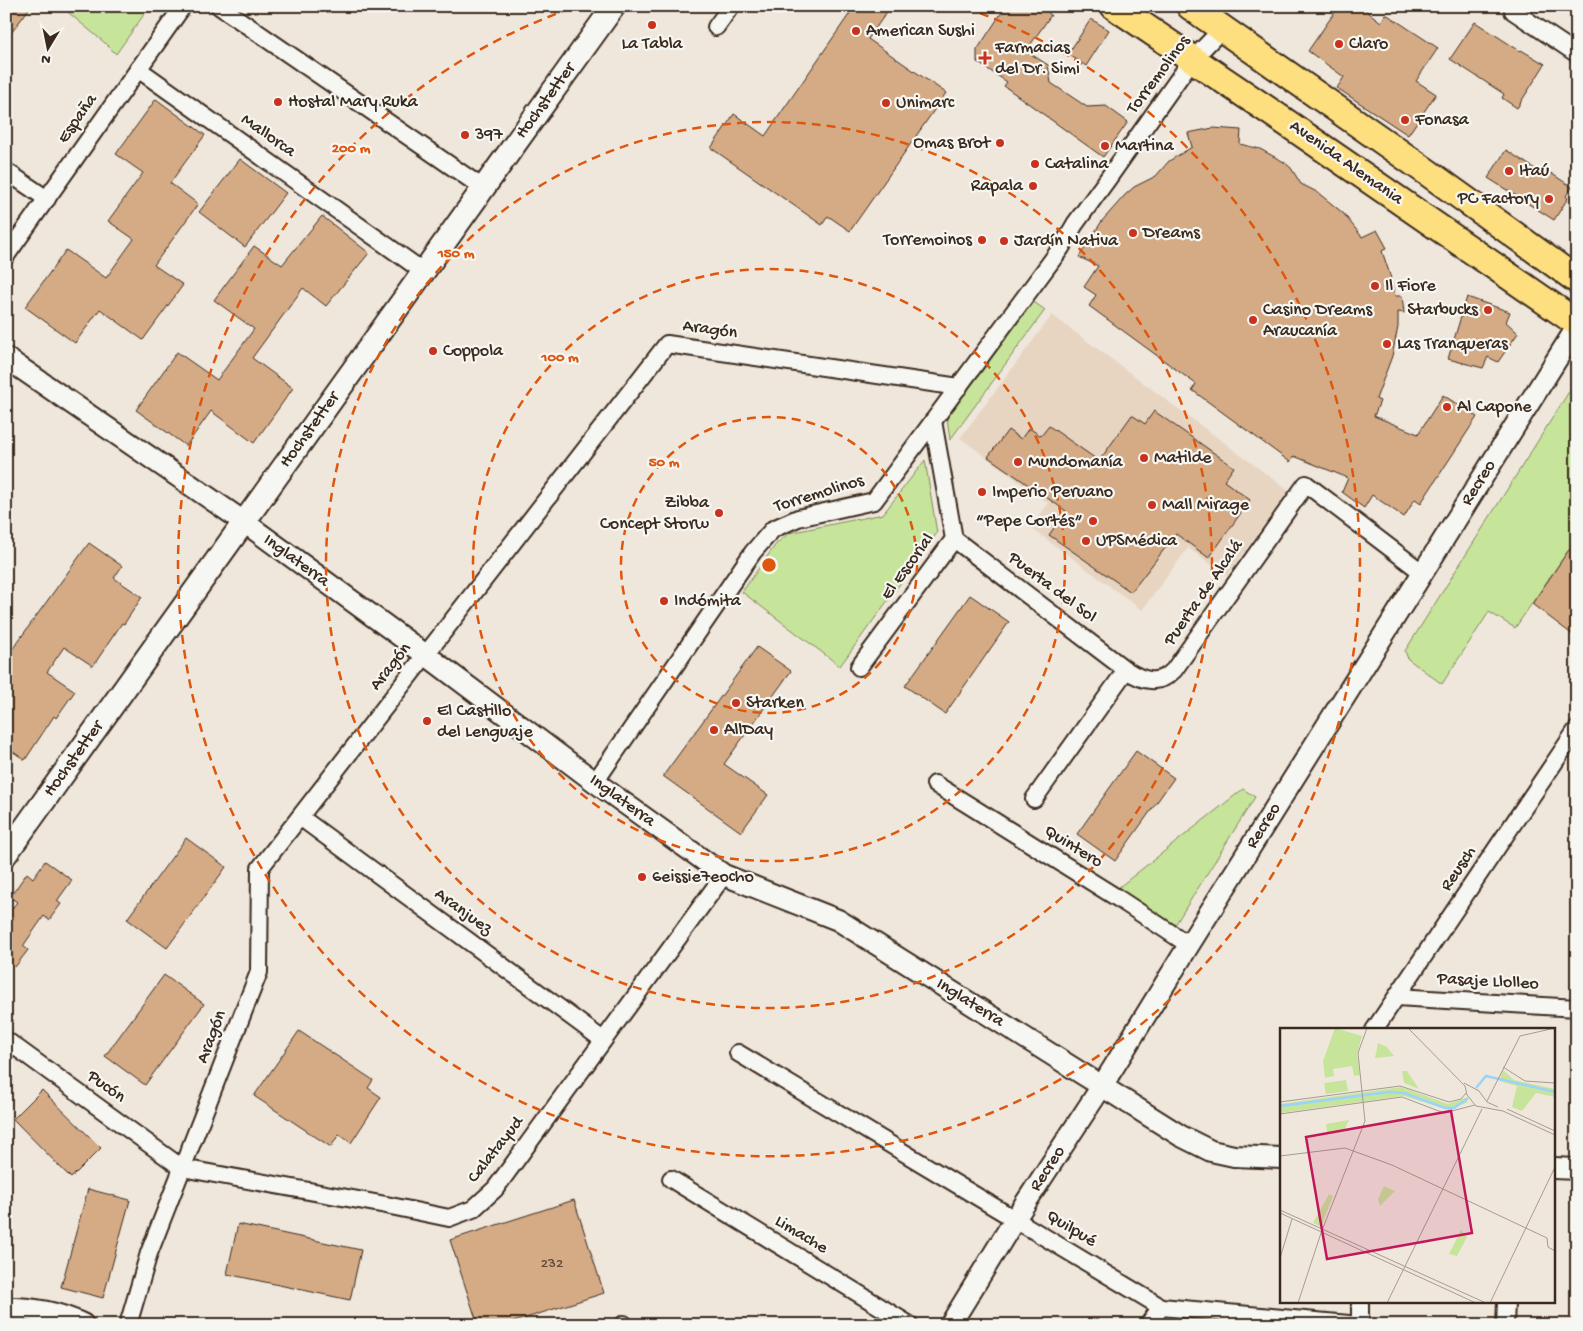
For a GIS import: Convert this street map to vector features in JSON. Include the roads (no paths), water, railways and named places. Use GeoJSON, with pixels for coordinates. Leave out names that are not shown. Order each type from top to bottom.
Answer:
{"type":"FeatureCollection","features":[{"type":"Feature","properties":{"kind":"main road","name":"Hochstetter"},"geometry":{"type":"LineString","coordinates":[[6,854],[614,6]]}},
{"type":"Feature","properties":{"kind":"main road","name":"Avenida Alemania"},"geometry":{"type":"LineString","coordinates":[[1114,6],[1577,323]]}},
{"type":"Feature","properties":{"kind":"main road"},"geometry":{"type":"LineString","coordinates":[[1190,6],[1577,280]]}},
{"type":"Feature","properties":{"kind":"main road"},"geometry":{"type":"LineString","coordinates":[[6,1309],[24,1308],[74,1320],[82,1325]]}},
{"type":"Feature","properties":{"kind":"street","name":"España"},"geometry":{"type":"LineString","coordinates":[[6,256],[183,6]]}},
{"type":"Feature","properties":{"kind":"street"},"geometry":{"type":"LineString","coordinates":[[219,6],[483,188]]}},
{"type":"Feature","properties":{"kind":"street"},"geometry":{"type":"LineString","coordinates":[[716,27],[731,6]]}},
{"type":"Feature","properties":{"kind":"street"},"geometry":{"type":"LineString","coordinates":[[1513,11],[1577,54]]}},
{"type":"Feature","properties":{"kind":"street","name":"Torremolinos"},"geometry":{"type":"LineString","coordinates":[[595,782],[753,552],[773,529],[798,518],[874,501],[1060,248],[1107,180],[1222,29]]}},
{"type":"Feature","properties":{"kind":"street","name":"Mallorca"},"geometry":{"type":"LineString","coordinates":[[138,69],[424,272]]}},
{"type":"Feature","properties":{"kind":"street"},"geometry":{"type":"LineString","coordinates":[[6,171],[47,199]]}},
{"type":"Feature","properties":{"kind":"street","name":"Recreo"},"geometry":{"type":"LineString","coordinates":[[950,1325],[1015,1219],[1102,1086],[1577,327]]}},
{"type":"Feature","properties":{"kind":"street","name":"Aragón"},"geometry":{"type":"LineString","coordinates":[[128,1325],[150,1253],[258,972],[260,868],[667,344],[958,386]]}},
{"type":"Feature","properties":{"kind":"street","name":"Inglaterra"},"geometry":{"type":"LineString","coordinates":[[6,358],[244,522],[426,654],[595,782],[724,875],[838,920],[1182,1136],[1211,1151],[1234,1156],[1280,1158]]}},
{"type":"Feature","properties":{"kind":"street","name":"El Escorial"},"geometry":{"type":"LineString","coordinates":[[859,667],[954,539],[933,421]]}},
{"type":"Feature","properties":{"kind":"street","name":"Puerta de Alcalá"},"geometry":{"type":"LineString","coordinates":[[1126,670],[1139,678],[1154,681],[1167,678],[1306,484],[1423,573]]}},
{"type":"Feature","properties":{"kind":"street","name":"Puerta del Sol"},"geometry":{"type":"LineString","coordinates":[[954,539],[1126,670]]}},
{"type":"Feature","properties":{"kind":"street"},"geometry":{"type":"LineString","coordinates":[[1034,799],[1126,670]]}},
{"type":"Feature","properties":{"kind":"street","name":"Reusch"},"geometry":{"type":"LineString","coordinates":[[1375,1028],[1577,729]]}},
{"type":"Feature","properties":{"kind":"street","name":"Quintero"},"geometry":{"type":"LineString","coordinates":[[936,784],[1189,945]]}},
{"type":"Feature","properties":{"kind":"street","name":"Aranjuez"},"geometry":{"type":"LineString","coordinates":[[300,816],[603,1040]]}},
{"type":"Feature","properties":{"kind":"street","name":"Calatayud"},"geometry":{"type":"LineString","coordinates":[[182,1168],[449,1218],[473,1209],[495,1189],[724,875]]}},
{"type":"Feature","properties":{"kind":"street","name":"Pasaje Llolleo"},"geometry":{"type":"LineString","coordinates":[[1397,997],[1577,1008]]}},
{"type":"Feature","properties":{"kind":"street","name":"Pucón"},"geometry":{"type":"LineString","coordinates":[[6,1040],[182,1168]]}},
{"type":"Feature","properties":{"kind":"street","name":"Quilpué"},"geometry":{"type":"LineString","coordinates":[[738,1053],[1161,1307],[1360,1325]]}},
{"type":"Feature","properties":{"kind":"street"},"geometry":{"type":"LineString","coordinates":[[1556,1168],[1577,1169]]}},
{"type":"Feature","properties":{"kind":"street","name":"Limache"},"geometry":{"type":"LineString","coordinates":[[671,1178],[910,1325]]}},
{"type":"Feature","properties":{"kind":"street"},"geometry":{"type":"LineString","coordinates":[[1360,1304],[1360,1325]]}},
{"type":"Feature","properties":{"kind":"street"},"geometry":{"type":"LineString","coordinates":[[1505,1325],[1506,1304]]}},
{"type":"Feature","properties":{"kind":"street"},"geometry":{"type":"LineString","coordinates":[[1148,1325],[1161,1307]]}},
{"type":"Feature","properties":{"kind":"place","name":"La Tabla"},"geometry":{"type":"Point","coordinates":[652,25]}},
{"type":"Feature","properties":{"kind":"place","name":"American Sushi"},"geometry":{"type":"Point","coordinates":[856,31]}},
{"type":"Feature","properties":{"kind":"place","name":"Claro"},"geometry":{"type":"Point","coordinates":[1339,44]}},
{"type":"Feature","properties":{"kind":"place","name":"Farmacias del Dr. Simi"},"geometry":{"type":"Point","coordinates":[985,58]}},
{"type":"Feature","properties":{"kind":"place","name":"Hostal Mary Ruka"},"geometry":{"type":"Point","coordinates":[278,102]}},
{"type":"Feature","properties":{"kind":"place","name":"Unimarc"},"geometry":{"type":"Point","coordinates":[886,103]}},
{"type":"Feature","properties":{"kind":"place","name":"Fonasa"},"geometry":{"type":"Point","coordinates":[1405,120]}},
{"type":"Feature","properties":{"kind":"place","name":"397"},"geometry":{"type":"Point","coordinates":[465,135]}},
{"type":"Feature","properties":{"kind":"place","name":"Omas Brot"},"geometry":{"type":"Point","coordinates":[1000,143]}},
{"type":"Feature","properties":{"kind":"place","name":"Martina"},"geometry":{"type":"Point","coordinates":[1105,146]}},
{"type":"Feature","properties":{"kind":"place","name":"Catalina"},"geometry":{"type":"Point","coordinates":[1035,164]}},
{"type":"Feature","properties":{"kind":"place","name":"Itaú"},"geometry":{"type":"Point","coordinates":[1509,171]}},
{"type":"Feature","properties":{"kind":"place","name":"Rapala"},"geometry":{"type":"Point","coordinates":[1033,186]}},
{"type":"Feature","properties":{"kind":"place","name":"PC Factory"},"geometry":{"type":"Point","coordinates":[1549,199]}},
{"type":"Feature","properties":{"kind":"place","name":"Dreams"},"geometry":{"type":"Point","coordinates":[1133,233]}},
{"type":"Feature","properties":{"kind":"place","name":"Torremoinos"},"geometry":{"type":"Point","coordinates":[982,240]}},
{"type":"Feature","properties":{"kind":"place","name":"Jardín Nativa"},"geometry":{"type":"Point","coordinates":[1004,241]}},
{"type":"Feature","properties":{"kind":"place","name":"Il Fiore"},"geometry":{"type":"Point","coordinates":[1375,286]}},
{"type":"Feature","properties":{"kind":"place","name":"Starbucks"},"geometry":{"type":"Point","coordinates":[1488,310]}},
{"type":"Feature","properties":{"kind":"place","name":"Casino Dreams Araucanía"},"geometry":{"type":"Point","coordinates":[1253,320]}},
{"type":"Feature","properties":{"kind":"place","name":"Las Tranqueras"},"geometry":{"type":"Point","coordinates":[1387,344]}},
{"type":"Feature","properties":{"kind":"place","name":"Coppola"},"geometry":{"type":"Point","coordinates":[433,351]}},
{"type":"Feature","properties":{"kind":"place","name":"Al Capone"},"geometry":{"type":"Point","coordinates":[1447,407]}},
{"type":"Feature","properties":{"kind":"place","name":"Matilde"},"geometry":{"type":"Point","coordinates":[1144,458]}},
{"type":"Feature","properties":{"kind":"place","name":"Mundomanía"},"geometry":{"type":"Point","coordinates":[1018,462]}},
{"type":"Feature","properties":{"kind":"place","name":"Imperio Peruano"},"geometry":{"type":"Point","coordinates":[982,492]}},
{"type":"Feature","properties":{"kind":"place","name":"Mall Mirage"},"geometry":{"type":"Point","coordinates":[1152,505]}},
{"type":"Feature","properties":{"kind":"place","name":"Zibba Concept Storw"},"geometry":{"type":"Point","coordinates":[719,513]}},
{"type":"Feature","properties":{"kind":"place","name":"“Pepe Cortés”"},"geometry":{"type":"Point","coordinates":[1093,521]}},
{"type":"Feature","properties":{"kind":"place","name":"UPSMédica"},"geometry":{"type":"Point","coordinates":[1086,541]}},
{"type":"Feature","properties":{"kind":"place","name":"Indómita"},"geometry":{"type":"Point","coordinates":[664,601]}},
{"type":"Feature","properties":{"kind":"place","name":"Starken"},"geometry":{"type":"Point","coordinates":[736,703]}},
{"type":"Feature","properties":{"kind":"place","name":"El Castillo del Lenguaje"},"geometry":{"type":"Point","coordinates":[427,721]}},
{"type":"Feature","properties":{"kind":"place","name":"AllDay"},"geometry":{"type":"Point","coordinates":[714,730]}},
{"type":"Feature","properties":{"kind":"place","name":"6eissie7eocho"},"geometry":{"type":"Point","coordinates":[642,877]}}]}
